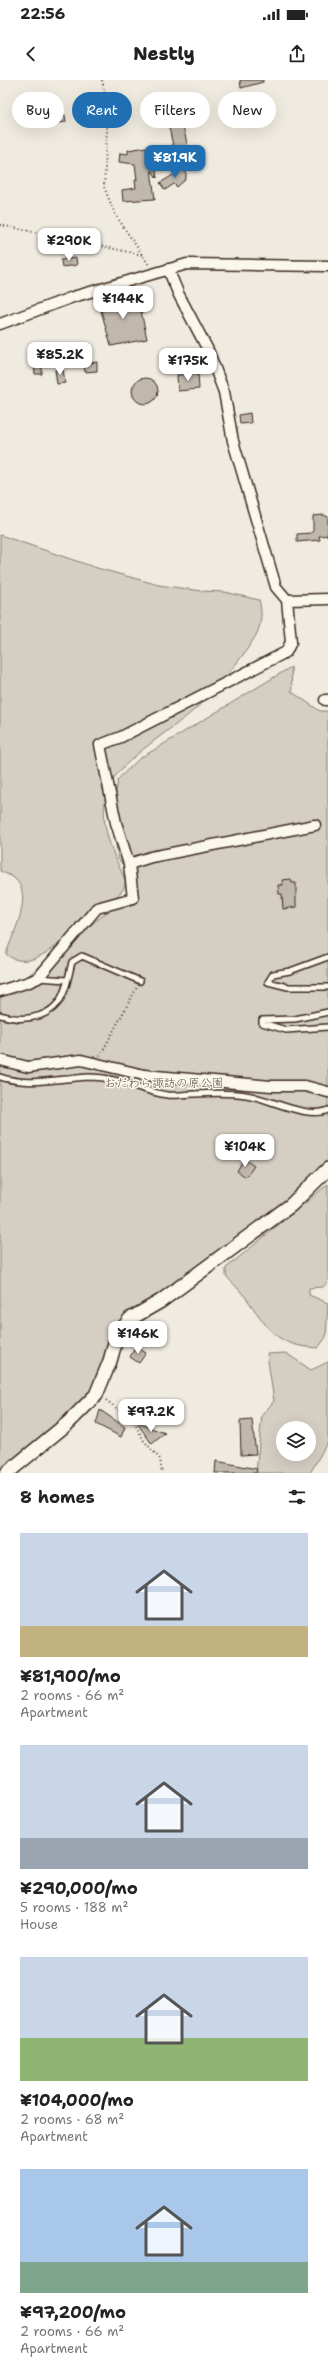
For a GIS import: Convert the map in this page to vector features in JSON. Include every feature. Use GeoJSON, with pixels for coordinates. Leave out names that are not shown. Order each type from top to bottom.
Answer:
{"type":"FeatureCollection","features":[{"type":"Feature","properties":{"kind":"street"},"geometry":{"type":"LineString","coordinates":[[0,324],[73,297],[187,264],[328,266]]}},
{"type":"Feature","properties":{"kind":"street"},"geometry":{"type":"LineString","coordinates":[[0,991],[38,978],[97,908],[132,898],[129,864],[116,823],[100,744],[121,737],[286,652],[291,642],[287,600],[276,588],[233,441],[224,392],[208,350],[179,295],[168,269]]}},
{"type":"Feature","properties":{"kind":"street"},"geometry":{"type":"LineString","coordinates":[[287,600],[328,599]]}},
{"type":"Feature","properties":{"kind":"street"},"geometry":{"type":"LineString","coordinates":[[129,864],[151,857],[315,825]]}},
{"type":"Feature","properties":{"kind":"street"},"geometry":{"type":"LineString","coordinates":[[0,1060],[28,1067],[81,1060],[97,1062],[144,1075],[271,1086],[306,1086],[328,1092]]}},
{"type":"Feature","properties":{"kind":"street"},"geometry":{"type":"LineString","coordinates":[[7,1473],[68,1423],[96,1395],[110,1361],[117,1336],[130,1318],[161,1301],[291,1205],[328,1169]]}},
{"type":"Feature","properties":{"kind":"lane"},"geometry":{"type":"LineString","coordinates":[[0,1015],[10,1019],[27,1019],[44,1014],[58,1003],[72,962],[82,956],[140,981]]}},
{"type":"Feature","properties":{"kind":"lane"},"geometry":{"type":"LineString","coordinates":[[328,957],[290,971],[273,974],[268,982],[288,987],[328,987]]}},
{"type":"Feature","properties":{"kind":"lane"},"geometry":{"type":"LineString","coordinates":[[38,978],[67,980]]}},
{"type":"Feature","properties":{"kind":"lane"},"geometry":{"type":"LineString","coordinates":[[328,1012],[294,1019],[262,1020],[262,1023],[286,1030],[328,1027]]}},
{"type":"Feature","properties":{"kind":"lane"},"geometry":{"type":"LineString","coordinates":[[0,1078],[30,1082],[91,1077],[115,1078],[144,1090],[168,1095],[211,1093],[246,1095],[319,1114],[328,1110]]}},
{"type":"Feature","properties":{"kind":"path"},"geometry":{"type":"LineString","coordinates":[[102,80],[108,111],[104,187],[114,214],[144,255],[153,274]]}},
{"type":"Feature","properties":{"kind":"path"},"geometry":{"type":"LineString","coordinates":[[0,225],[144,255]]}},
{"type":"Feature","properties":{"kind":"path"},"geometry":{"type":"LineString","coordinates":[[97,1062],[140,981]]}},
{"type":"Feature","properties":{"kind":"path"},"geometry":{"type":"LineString","coordinates":[[96,1395],[121,1410],[134,1422],[144,1442],[160,1458],[162,1473]]}},
{"type":"Feature","properties":{"kind":"green space"},"geometry":{"type":"Polygon","coordinates":[[[0,535],[97,568],[159,585],[202,591],[225,592],[259,600],[261,608],[261,621],[259,629],[238,662],[194,710],[132,759],[120,770],[112,781],[107,792],[104,816],[108,838],[126,882],[123,890],[94,917],[70,936],[47,952],[30,960],[13,959],[6,954],[20,915],[22,894],[20,885],[14,878],[0,871],[0,535]]]}},
{"type":"Feature","properties":{"kind":"green space","name":"おだわら諏訪の原公園"},"geometry":{"type":"Polygon","coordinates":[[[291,667],[292,692],[320,711],[328,711],[328,1175],[112,1332],[93,1391],[0,1472],[0,991],[19,983],[133,891],[129,872],[118,859],[112,819],[118,779],[139,759],[291,667]]]}},
{"type":"Feature","properties":{"kind":"green space"},"geometry":{"type":"Polygon","coordinates":[[[328,1184],[328,1281],[323,1287],[309,1288],[309,1295],[328,1303],[326,1337],[318,1348],[304,1347],[293,1344],[276,1336],[263,1322],[244,1295],[226,1276],[226,1268],[328,1184]]]}},
{"type":"Feature","properties":{"kind":"green space"},"geometry":{"type":"Polygon","coordinates":[[[286,1353],[311,1370],[328,1362],[328,1441],[310,1473],[256,1473],[262,1415],[274,1401],[267,1354],[286,1353]]]}},
{"type":"Feature","properties":{"kind":"building"},"geometry":{"type":"Polygon","coordinates":[[[240,80],[263,80],[263,82],[241,88],[240,80]]]}},
{"type":"Feature","properties":{"kind":"building"},"geometry":{"type":"Polygon","coordinates":[[[65,115],[66,122],[64,122],[65,115]]]}},
{"type":"Feature","properties":{"kind":"building"},"geometry":{"type":"Polygon","coordinates":[[[169,128],[183,128],[188,147],[174,150],[169,128]]]}},
{"type":"Feature","properties":{"kind":"building"},"geometry":{"type":"Polygon","coordinates":[[[147,147],[148,156],[154,155],[157,178],[151,170],[155,199],[123,201],[122,190],[136,188],[135,180],[137,180],[135,164],[119,162],[120,153],[128,154],[128,150],[147,147]]]}},
{"type":"Feature","properties":{"kind":"building"},"geometry":{"type":"Polygon","coordinates":[[[186,167],[186,179],[177,187],[174,184],[165,190],[160,183],[186,167]]]}},
{"type":"Feature","properties":{"kind":"building"},"geometry":{"type":"Polygon","coordinates":[[[76,258],[77,265],[62,267],[61,260],[76,258]]]}},
{"type":"Feature","properties":{"kind":"building"},"geometry":{"type":"Polygon","coordinates":[[[138,297],[147,339],[111,346],[98,300],[138,297]]]}},
{"type":"Feature","properties":{"kind":"building"},"geometry":{"type":"Polygon","coordinates":[[[75,358],[75,366],[58,367],[58,359],[75,358]]]}},
{"type":"Feature","properties":{"kind":"building"},"geometry":{"type":"Polygon","coordinates":[[[97,362],[97,371],[85,372],[84,364],[97,362]]]}},
{"type":"Feature","properties":{"kind":"building"},"geometry":{"type":"Polygon","coordinates":[[[42,364],[42,374],[35,374],[34,365],[42,364]]]}},
{"type":"Feature","properties":{"kind":"building"},"geometry":{"type":"Polygon","coordinates":[[[63,369],[65,383],[57,384],[55,370],[63,369]]]}},
{"type":"Feature","properties":{"kind":"building"},"geometry":{"type":"Polygon","coordinates":[[[198,373],[199,389],[178,391],[177,375],[198,373]]]}},
{"type":"Feature","properties":{"kind":"building"},"geometry":{"type":"Polygon","coordinates":[[[145,378],[154,382],[158,391],[154,400],[145,404],[136,400],[132,391],[136,382],[145,378]]]}},
{"type":"Feature","properties":{"kind":"building"},"geometry":{"type":"Polygon","coordinates":[[[250,413],[251,423],[240,424],[239,415],[250,413]]]}},
{"type":"Feature","properties":{"kind":"building"},"geometry":{"type":"Polygon","coordinates":[[[324,515],[328,517],[328,535],[319,536],[320,540],[297,542],[297,534],[311,533],[313,531],[313,516],[324,515]]]}},
{"type":"Feature","properties":{"kind":"building"},"geometry":{"type":"Polygon","coordinates":[[[291,879],[292,883],[296,883],[296,907],[283,909],[282,894],[279,894],[278,885],[283,885],[282,880],[291,879]]]}},
{"type":"Feature","properties":{"kind":"building"},"geometry":{"type":"Polygon","coordinates":[[[244,1159],[254,1166],[246,1177],[237,1171],[244,1159]]]}},
{"type":"Feature","properties":{"kind":"building"},"geometry":{"type":"Polygon","coordinates":[[[136,1346],[146,1353],[139,1363],[130,1357],[136,1346]]]}},
{"type":"Feature","properties":{"kind":"building"},"geometry":{"type":"Polygon","coordinates":[[[100,1410],[125,1427],[121,1437],[96,1424],[100,1410]]]}},
{"type":"Feature","properties":{"kind":"building"},"geometry":{"type":"Polygon","coordinates":[[[252,1420],[256,1454],[241,1455],[240,1421],[252,1420]]]}},
{"type":"Feature","properties":{"kind":"building"},"geometry":{"type":"Polygon","coordinates":[[[137,1423],[165,1433],[152,1444],[137,1423]]]}},
{"type":"Feature","properties":{"kind":"building"},"geometry":{"type":"Polygon","coordinates":[[[216,1461],[257,1469],[256,1473],[215,1473],[216,1461]]]}}]}
